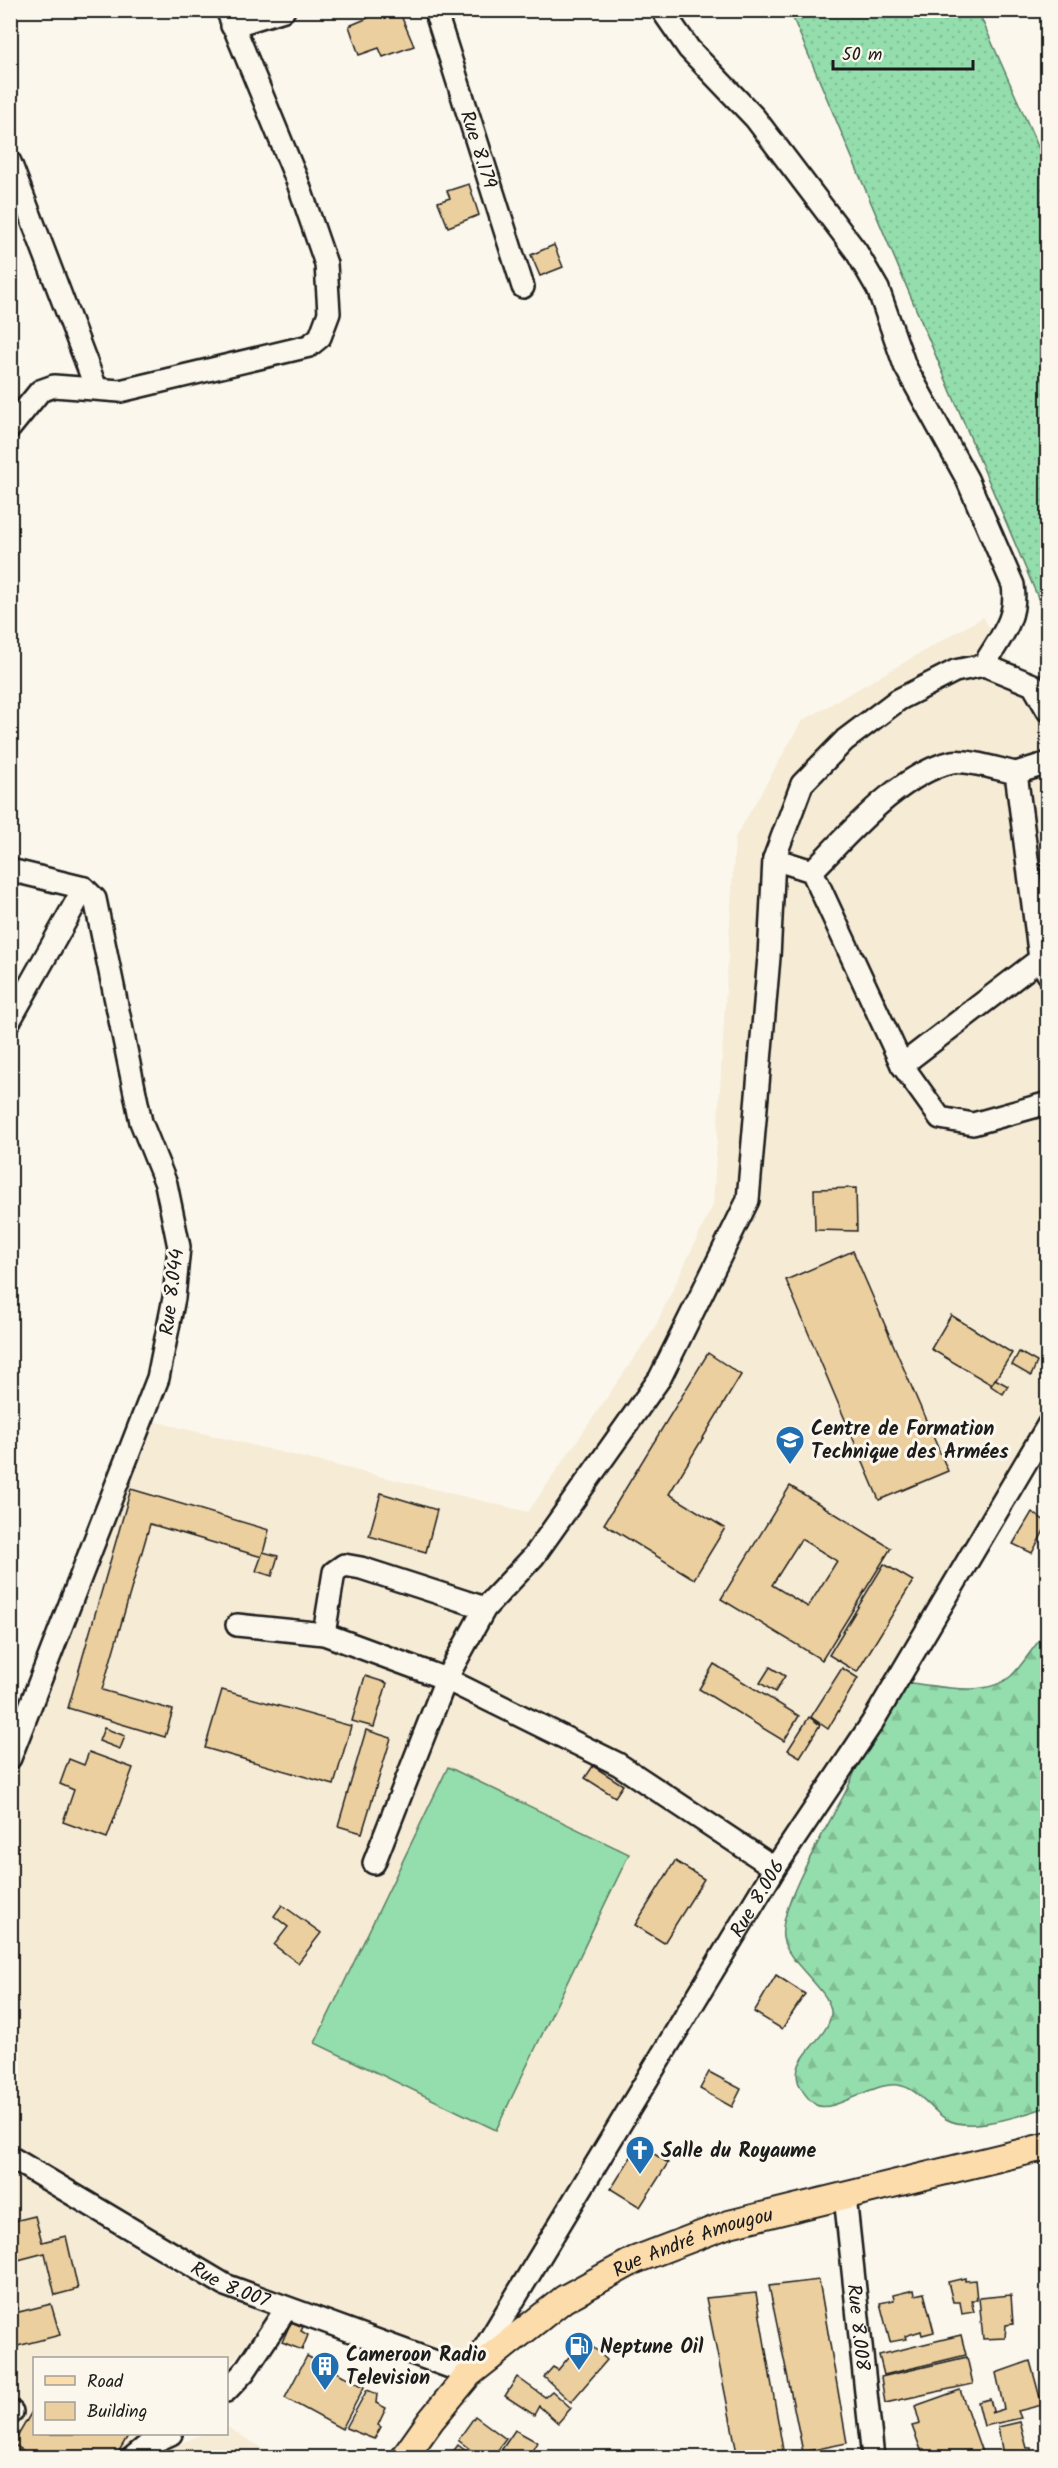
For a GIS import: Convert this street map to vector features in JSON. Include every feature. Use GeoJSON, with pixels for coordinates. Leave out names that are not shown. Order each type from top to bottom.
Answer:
{"type":"FeatureCollection","features":[{"type":"Feature","properties":{"kind":"main road","name":"Rue André Amougou"},"geometry":{"type":"LineString","coordinates":[[404,2457],[469,2374],[564,2299],[635,2260],[729,2224],[1047,2146]]}},
{"type":"Feature","properties":{"kind":"street"},"geometry":{"type":"LineString","coordinates":[[10,428],[40,391],[54,386],[120,391],[309,346],[320,337],[329,314],[326,264],[297,180],[229,18],[284,10]]}},
{"type":"Feature","properties":{"kind":"street","name":"Rue 8.179"},"geometry":{"type":"LineString","coordinates":[[435,10],[523,287]]}},
{"type":"Feature","properties":{"kind":"street"},"geometry":{"type":"LineString","coordinates":[[662,10],[689,49],[755,118],[856,251],[878,289],[905,366],[967,479],[1013,585],[1016,602],[1013,618],[984,665]]}},
{"type":"Feature","properties":{"kind":"street"},"geometry":{"type":"LineString","coordinates":[[10,162],[96,388]]}},
{"type":"Feature","properties":{"kind":"street"},"geometry":{"type":"LineString","coordinates":[[374,1863],[446,1679],[485,1608],[534,1557],[660,1378],[748,1200],[769,957],[774,859],[802,784],[845,740],[898,700],[955,671],[984,665],[1034,685],[1047,711]]}},
{"type":"Feature","properties":{"kind":"street"},"geometry":{"type":"LineString","coordinates":[[812,871],[876,806],[916,778],[954,762],[1016,773],[1047,763]]}},
{"type":"Feature","properties":{"kind":"street"},"geometry":{"type":"LineString","coordinates":[[902,1065],[1045,963],[1016,773]]}},
{"type":"Feature","properties":{"kind":"street"},"geometry":{"type":"LineString","coordinates":[[774,859],[812,871],[902,1065],[940,1118],[973,1124],[1047,1103]]}},
{"type":"Feature","properties":{"kind":"street"},"geometry":{"type":"LineString","coordinates":[[10,870],[84,888],[10,1020]]}},
{"type":"Feature","properties":{"kind":"street","name":"Rue 8.044"},"geometry":{"type":"LineString","coordinates":[[10,1758],[158,1378],[174,1298],[179,1247],[166,1184],[141,1122],[95,899],[84,888]]}},
{"type":"Feature","properties":{"kind":"street","name":"Rue 8.006"},"geometry":{"type":"LineString","coordinates":[[469,2374],[775,1868],[872,1723],[1047,1425]]}},
{"type":"Feature","properties":{"kind":"street"},"geometry":{"type":"LineString","coordinates":[[324,1634],[334,1572],[344,1565],[361,1568],[485,1608]]}},
{"type":"Feature","properties":{"kind":"street"},"geometry":{"type":"LineString","coordinates":[[237,1624],[324,1634],[446,1679],[618,1764],[775,1868]]}},
{"type":"Feature","properties":{"kind":"street","name":"Rue 8.007"},"geometry":{"type":"LineString","coordinates":[[10,2157],[225,2285],[469,2374]]}},
{"type":"Feature","properties":{"kind":"street","name":"Rue 8.008"},"geometry":{"type":"LineString","coordinates":[[845,2196],[873,2457]]}},
{"type":"Feature","properties":{"kind":"street"},"geometry":{"type":"LineString","coordinates":[[228,2389],[244,2372],[286,2309]]}},
{"type":"Feature","properties":{"kind":"street"},"geometry":{"type":"LineString","coordinates":[[132,2457],[149,2444],[167,2435]]}},
{"type":"Feature","properties":{"kind":"shaded area","name":"Centre de Formation Technique des Armées"},"geometry":{"type":"Polygon","coordinates":[[[983,617],[1047,723],[1047,1419],[475,2363],[291,2303],[230,2279],[11,2151],[11,1781],[144,1419],[528,1512],[654,1329],[713,1205],[735,838],[802,721],[983,617]]]}},
{"type":"Feature","properties":{"kind":"shaded area"},"geometry":{"type":"Polygon","coordinates":[[[10,2171],[183,2277],[271,2315],[228,2367],[228,2357],[33,2357],[33,2435],[171,2435],[155,2455],[200,2435],[228,2435],[228,2428],[278,2457],[11,2457],[10,2171]]]}},
{"type":"Feature","properties":{"kind":"green space"},"geometry":{"type":"Polygon","coordinates":[[[790,11],[978,11],[1047,167],[1047,619],[790,11]]]}},
{"type":"Feature","properties":{"kind":"green space"},"geometry":{"type":"Polygon","coordinates":[[[1047,1632],[1047,2107],[996,2121],[956,2123],[940,2115],[912,2090],[898,2085],[877,2088],[833,2105],[823,2107],[816,2105],[801,2088],[797,2078],[798,2068],[828,2024],[831,2014],[830,2005],[818,1987],[792,1958],[783,1938],[788,1906],[806,1865],[848,1787],[869,1739],[903,1685],[910,1683],[976,1689],[1001,1683],[1016,1671],[1047,1632]]]}},
{"type":"Feature","properties":{"kind":"green space"},"geometry":{"type":"Polygon","coordinates":[[[448,1767],[629,1854],[496,2130],[315,2043],[448,1767]]]}},
{"type":"Feature","properties":{"kind":"building"},"geometry":{"type":"Polygon","coordinates":[[[377,10],[386,12],[387,15],[399,11],[414,46],[383,57],[379,48],[359,55],[349,26],[368,18],[367,14],[377,10]]]}},
{"type":"Feature","properties":{"kind":"building"},"geometry":{"type":"Polygon","coordinates":[[[469,184],[479,215],[448,227],[438,202],[450,198],[447,191],[469,184]]]}},
{"type":"Feature","properties":{"kind":"building"},"geometry":{"type":"Polygon","coordinates":[[[554,245],[563,267],[540,276],[531,255],[554,245]]]}},
{"type":"Feature","properties":{"kind":"building"},"geometry":{"type":"Polygon","coordinates":[[[856,1188],[857,1231],[815,1230],[814,1189],[856,1188]]]}},
{"type":"Feature","properties":{"kind":"building"},"geometry":{"type":"Polygon","coordinates":[[[853,1251],[948,1471],[879,1500],[786,1280],[853,1251]]]}},
{"type":"Feature","properties":{"kind":"building"},"geometry":{"type":"Polygon","coordinates":[[[951,1315],[1012,1353],[992,1385],[931,1349],[951,1315]]]}},
{"type":"Feature","properties":{"kind":"building"},"geometry":{"type":"Polygon","coordinates":[[[1019,1352],[1037,1362],[1031,1376],[1012,1365],[1019,1352]]]}},
{"type":"Feature","properties":{"kind":"building"},"geometry":{"type":"Polygon","coordinates":[[[708,1353],[741,1375],[669,1494],[725,1528],[694,1579],[604,1524],[708,1353]]]}},
{"type":"Feature","properties":{"kind":"building"},"geometry":{"type":"Polygon","coordinates":[[[995,1379],[1008,1386],[1003,1394],[991,1386],[995,1379]]]}},
{"type":"Feature","properties":{"kind":"building"},"geometry":{"type":"Polygon","coordinates":[[[790,1486],[891,1548],[822,1660],[721,1599],[790,1486]],[[801,1539],[772,1585],[808,1607],[837,1561],[801,1539]]]}},
{"type":"Feature","properties":{"kind":"building"},"geometry":{"type":"Polygon","coordinates":[[[131,1489],[269,1530],[262,1557],[150,1524],[102,1690],[173,1710],[165,1737],[68,1708],[131,1489]]]}},
{"type":"Feature","properties":{"kind":"building"},"geometry":{"type":"Polygon","coordinates":[[[381,1493],[437,1510],[426,1552],[369,1536],[381,1493]]]}},
{"type":"Feature","properties":{"kind":"building"},"geometry":{"type":"Polygon","coordinates":[[[1032,1512],[1048,1523],[1032,1553],[1013,1544],[1032,1512]]]}},
{"type":"Feature","properties":{"kind":"building"},"geometry":{"type":"Polygon","coordinates":[[[263,1552],[278,1556],[272,1576],[256,1571],[263,1552]]]}},
{"type":"Feature","properties":{"kind":"building"},"geometry":{"type":"Polygon","coordinates":[[[884,1564],[913,1581],[857,1672],[829,1655],[884,1564]]]}},
{"type":"Feature","properties":{"kind":"building"},"geometry":{"type":"Polygon","coordinates":[[[714,1664],[799,1716],[784,1741],[699,1689],[714,1664]]]}},
{"type":"Feature","properties":{"kind":"building"},"geometry":{"type":"Polygon","coordinates":[[[770,1667],[785,1676],[775,1692],[760,1683],[770,1667]]]}},
{"type":"Feature","properties":{"kind":"building"},"geometry":{"type":"Polygon","coordinates":[[[842,1668],[858,1678],[828,1729],[811,1717],[842,1668]]]}},
{"type":"Feature","properties":{"kind":"building"},"geometry":{"type":"Polygon","coordinates":[[[365,1676],[387,1683],[374,1727],[352,1721],[365,1676]]]}},
{"type":"Feature","properties":{"kind":"building"},"geometry":{"type":"Polygon","coordinates":[[[222,1690],[351,1726],[334,1785],[205,1748],[222,1690]]]}},
{"type":"Feature","properties":{"kind":"building"},"geometry":{"type":"Polygon","coordinates":[[[809,1717],[820,1725],[800,1757],[788,1750],[809,1717]]]}},
{"type":"Feature","properties":{"kind":"building"},"geometry":{"type":"Polygon","coordinates":[[[104,1728],[125,1736],[120,1749],[99,1741],[104,1728]]]}},
{"type":"Feature","properties":{"kind":"building"},"geometry":{"type":"Polygon","coordinates":[[[366,1730],[391,1738],[362,1833],[338,1826],[366,1730]]]}},
{"type":"Feature","properties":{"kind":"building"},"geometry":{"type":"Polygon","coordinates":[[[89,1752],[133,1768],[107,1838],[63,1822],[74,1790],[60,1784],[69,1759],[84,1765],[89,1752]]]}},
{"type":"Feature","properties":{"kind":"building"},"geometry":{"type":"Polygon","coordinates":[[[593,1766],[623,1785],[615,1797],[585,1778],[593,1766]]]}},
{"type":"Feature","properties":{"kind":"building"},"geometry":{"type":"Polygon","coordinates":[[[675,1861],[704,1879],[664,1943],[635,1925],[675,1861]]]}},
{"type":"Feature","properties":{"kind":"building"},"geometry":{"type":"Polygon","coordinates":[[[282,1905],[321,1933],[298,1963],[274,1945],[288,1927],[274,1916],[282,1905]]]}},
{"type":"Feature","properties":{"kind":"building"},"geometry":{"type":"Polygon","coordinates":[[[776,1975],[805,1994],[782,2029],[754,2012],[776,1975]]]}},
{"type":"Feature","properties":{"kind":"building"},"geometry":{"type":"Polygon","coordinates":[[[709,2072],[741,2089],[732,2107],[700,2089],[709,2072]]]}},
{"type":"Feature","properties":{"kind":"building","name":"Salle du Royaume"},"geometry":{"type":"Polygon","coordinates":[[[639,2144],[668,2163],[640,2207],[611,2189],[639,2144]]]}},
{"type":"Feature","properties":{"kind":"building"},"geometry":{"type":"Polygon","coordinates":[[[35,2216],[42,2242],[66,2236],[78,2289],[55,2295],[45,2253],[18,2260],[10,2222],[35,2216]]]}},
{"type":"Feature","properties":{"kind":"building"},"geometry":{"type":"Polygon","coordinates":[[[965,2278],[965,2281],[975,2280],[977,2300],[971,2300],[974,2312],[962,2314],[960,2302],[953,2302],[948,2282],[965,2278]]]}},
{"type":"Feature","properties":{"kind":"building"},"geometry":{"type":"Polygon","coordinates":[[[819,2280],[847,2443],[803,2452],[769,2286],[819,2280]]]}},
{"type":"Feature","properties":{"kind":"building"},"geometry":{"type":"Polygon","coordinates":[[[914,2290],[915,2295],[924,2293],[934,2332],[922,2335],[921,2331],[905,2336],[906,2339],[890,2342],[880,2303],[894,2300],[893,2295],[914,2290]]]}},
{"type":"Feature","properties":{"kind":"building"},"geometry":{"type":"Polygon","coordinates":[[[756,2293],[784,2456],[776,2458],[738,2458],[706,2298],[756,2293]]]}},
{"type":"Feature","properties":{"kind":"building"},"geometry":{"type":"Polygon","coordinates":[[[1011,2295],[1013,2324],[1006,2325],[1005,2338],[983,2339],[979,2298],[1011,2295]]]}},
{"type":"Feature","properties":{"kind":"building"},"geometry":{"type":"Polygon","coordinates":[[[51,2304],[60,2335],[10,2348],[10,2310],[18,2308],[19,2312],[51,2304]]]}},
{"type":"Feature","properties":{"kind":"building"},"geometry":{"type":"Polygon","coordinates":[[[291,2322],[303,2327],[301,2331],[308,2335],[302,2350],[282,2342],[291,2322]]]}},
{"type":"Feature","properties":{"kind":"building"},"geometry":{"type":"Polygon","coordinates":[[[961,2335],[966,2355],[884,2375],[879,2355],[961,2335]]]}},
{"type":"Feature","properties":{"kind":"building"},"geometry":{"type":"Polygon","coordinates":[[[584,2339],[607,2360],[571,2402],[544,2377],[553,2367],[558,2370],[584,2339]]]}},
{"type":"Feature","properties":{"kind":"building","name":"Cameroon Radio Television"},"geometry":{"type":"Polygon","coordinates":[[[307,2356],[364,2387],[342,2429],[285,2398],[307,2356]]]}},
{"type":"Feature","properties":{"kind":"building"},"geometry":{"type":"Polygon","coordinates":[[[967,2357],[973,2384],[885,2403],[881,2377],[967,2357]]]}},
{"type":"Feature","properties":{"kind":"building"},"geometry":{"type":"Polygon","coordinates":[[[1030,2361],[1042,2405],[1018,2411],[1021,2418],[984,2426],[978,2402],[990,2399],[993,2411],[991,2413],[1004,2409],[996,2373],[1030,2361]]]}},
{"type":"Feature","properties":{"kind":"building"},"geometry":{"type":"Polygon","coordinates":[[[517,2377],[545,2397],[552,2391],[571,2408],[558,2423],[539,2406],[534,2415],[505,2396],[517,2377]]]}},
{"type":"Feature","properties":{"kind":"building"},"geometry":{"type":"Polygon","coordinates":[[[367,2390],[377,2394],[376,2403],[386,2408],[378,2425],[381,2427],[374,2439],[346,2428],[367,2390]]]}},
{"type":"Feature","properties":{"kind":"building"},"geometry":{"type":"Polygon","coordinates":[[[960,2390],[983,2455],[927,2458],[924,2449],[921,2450],[912,2426],[920,2424],[915,2406],[960,2390]]]}},
{"type":"Feature","properties":{"kind":"building"},"geometry":{"type":"Polygon","coordinates":[[[33,2410],[33,2435],[128,2435],[115,2458],[35,2458],[13,2444],[33,2410]]]}},
{"type":"Feature","properties":{"kind":"building"},"geometry":{"type":"Polygon","coordinates":[[[475,2416],[506,2439],[492,2458],[481,2458],[458,2440],[475,2416]]]}},
{"type":"Feature","properties":{"kind":"building"},"geometry":{"type":"Polygon","coordinates":[[[1020,2422],[1027,2448],[1031,2448],[1033,2458],[1009,2458],[1008,2454],[1003,2455],[998,2427],[1020,2422]]]}},
{"type":"Feature","properties":{"kind":"building"},"geometry":{"type":"Polygon","coordinates":[[[515,2430],[537,2442],[528,2458],[496,2458],[515,2430]]]}},
{"type":"Feature","properties":{"kind":"building"},"geometry":{"type":"Polygon","coordinates":[[[458,2445],[475,2458],[448,2458],[458,2445]]]}},
{"type":"Feature","properties":{"kind":"place","name":"Centre de Formation Technique des Armées"},"geometry":{"type":"Point","coordinates":[790,1466]}},
{"type":"Feature","properties":{"kind":"place","name":"Salle du Royaume"},"geometry":{"type":"Point","coordinates":[640,2176]}},
{"type":"Feature","properties":{"kind":"place","name":"Neptune Oil"},"geometry":{"type":"Point","coordinates":[579,2372]}},
{"type":"Feature","properties":{"kind":"place","name":"Cameroon Radio Television"},"geometry":{"type":"Point","coordinates":[325,2392]}}]}
